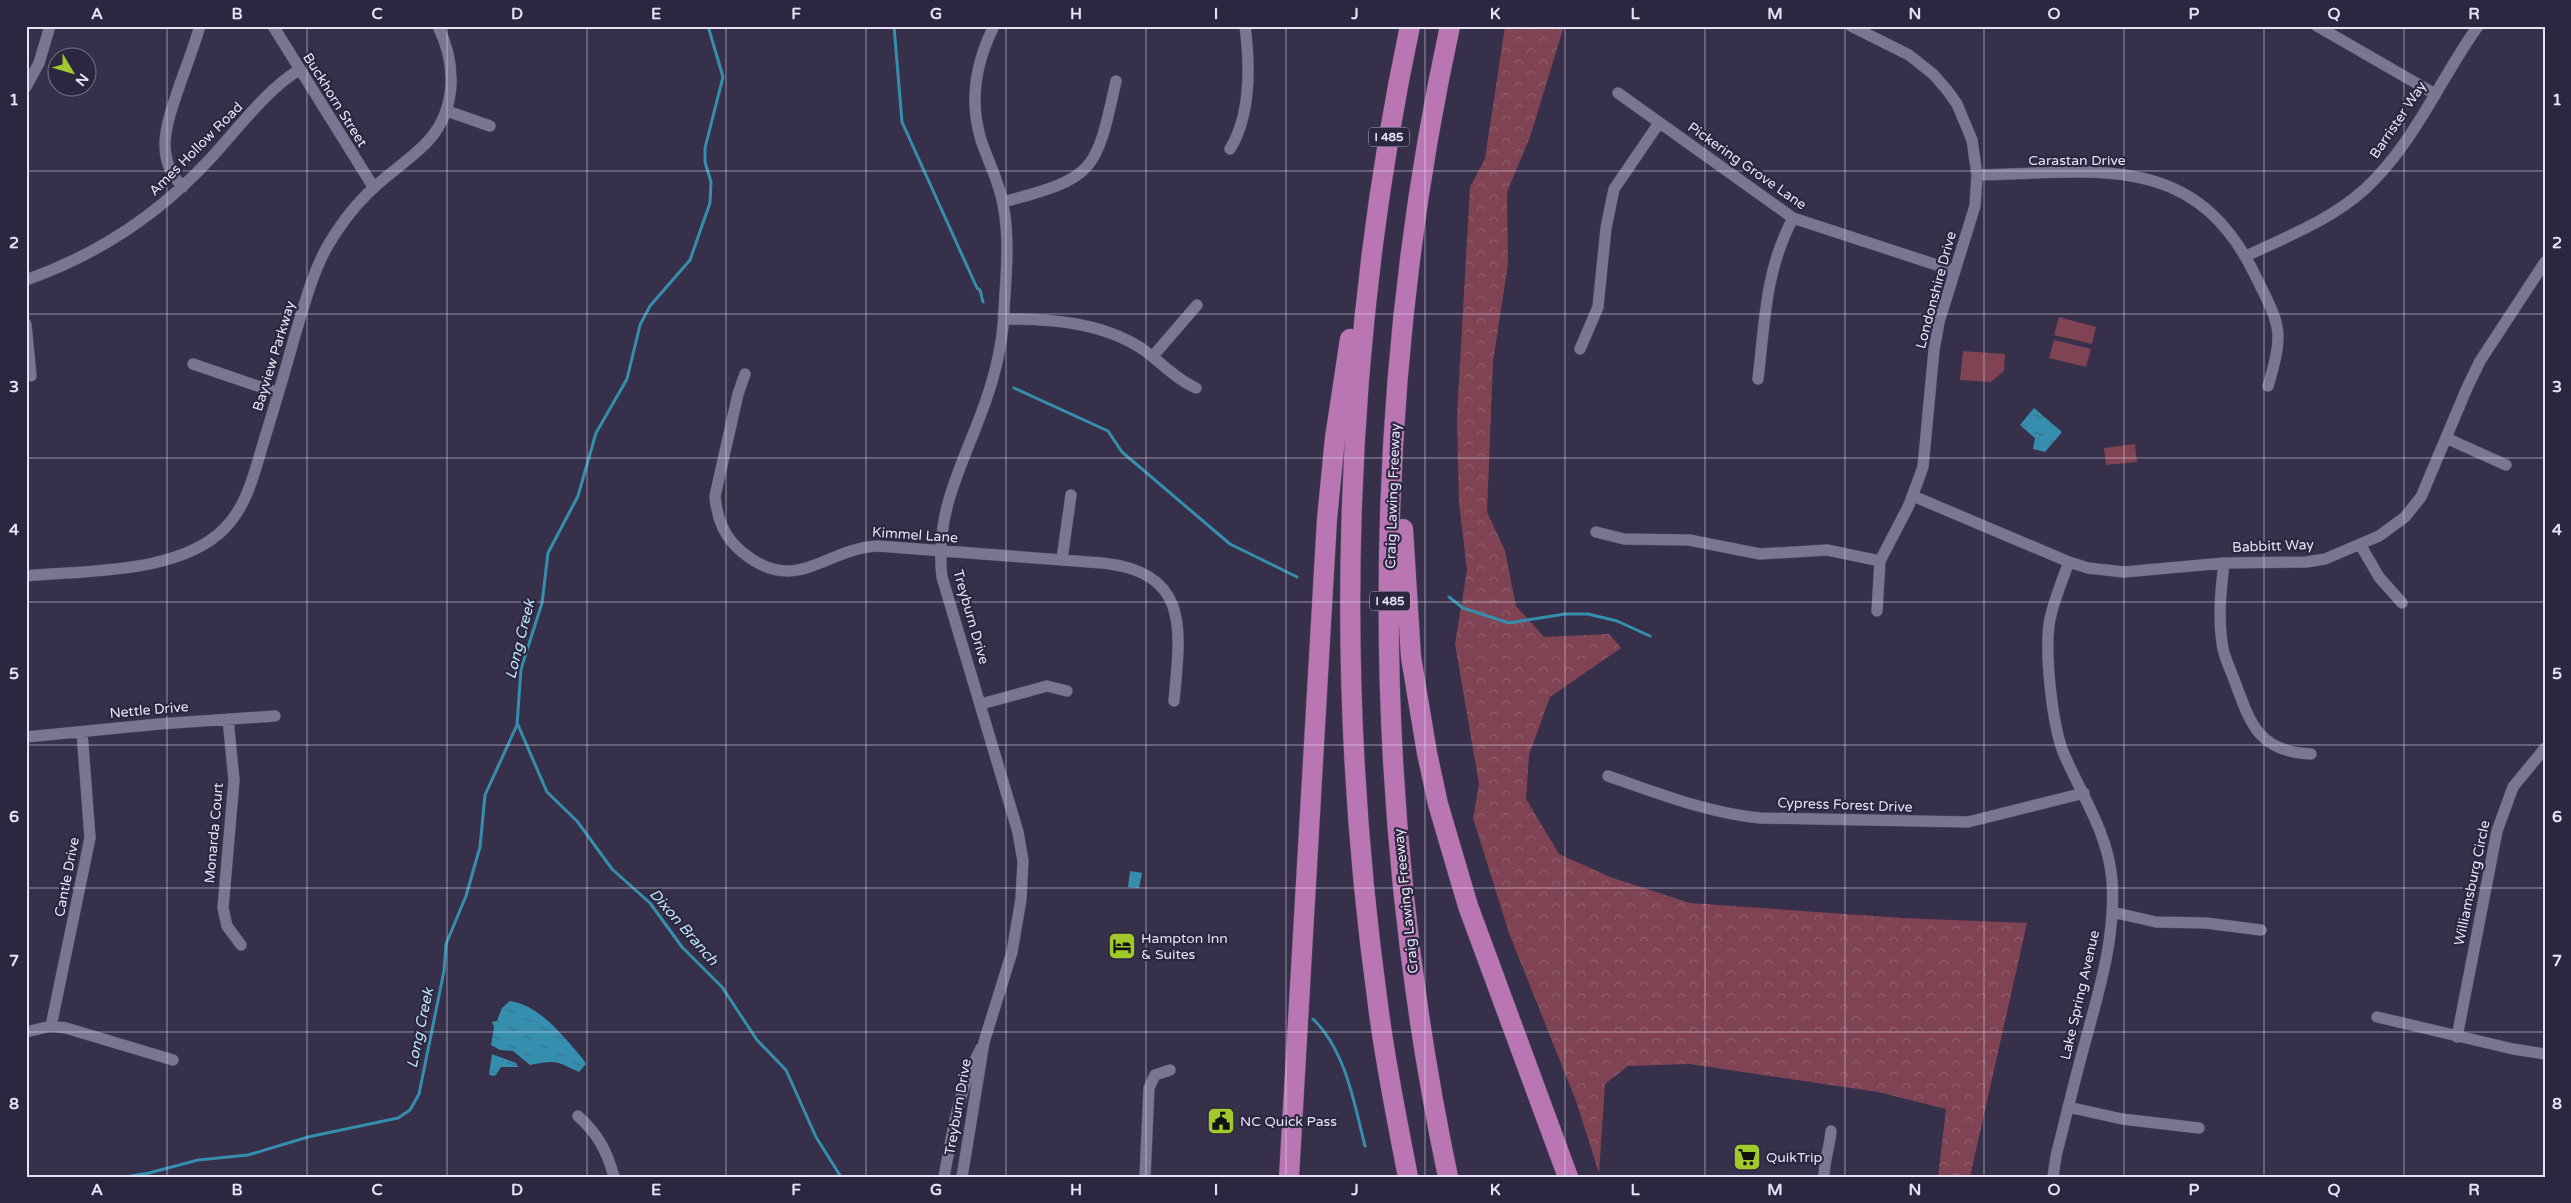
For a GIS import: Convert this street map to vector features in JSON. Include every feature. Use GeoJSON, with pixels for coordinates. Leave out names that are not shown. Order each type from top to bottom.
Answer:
{"type":"FeatureCollection","features":[{"type":"Feature","properties":{"kind":"highway","name":"I 485"},"geometry":{"type":"LineString","coordinates":[[1408,1177],[1391,1091],[1376,995],[1364,882],[1355,774],[1350,577],[1353,470],[1359,375],[1372,249],[1383,170],[1410,26]]}},
{"type":"Feature","properties":{"kind":"highway","name":"Craig Lawing Freeway"},"geometry":{"type":"LineString","coordinates":[[1448,1177],[1424,1052],[1412,967],[1393,756],[1390,685],[1390,526],[1398,389],[1414,234],[1424,165],[1450,26]]}},
{"type":"Feature","properties":{"kind":"highway"},"geometry":{"type":"LineString","coordinates":[[1289,1177],[1327,519],[1335,438],[1350,336],[1372,249]]}},
{"type":"Feature","properties":{"kind":"highway"},"geometry":{"type":"LineString","coordinates":[[1398,389],[1406,590],[1411,657],[1426,753],[1438,804],[1468,906],[1568,1177]]}},
{"type":"Feature","properties":{"kind":"street"},"geometry":{"type":"LineString","coordinates":[[26,87],[39,63],[50,26]]}},
{"type":"Feature","properties":{"kind":"street"},"geometry":{"type":"LineString","coordinates":[[183,188],[170,171],[164,138],[167,122],[200,26]]}},
{"type":"Feature","properties":{"kind":"street","name":"Buckhorn Street"},"geometry":{"type":"LineString","coordinates":[[273,26],[374,188]]}},
{"type":"Feature","properties":{"kind":"street","name":"Bayview Parkway"},"geometry":{"type":"LineString","coordinates":[[26,576],[155,564],[183,556],[215,536],[232,519],[249,492],[308,296],[327,248],[350,214],[374,188],[423,147],[447,111],[451,94],[452,63],[449,50],[438,26]]}},
{"type":"Feature","properties":{"kind":"street","name":"Treyburn Drive"},"geometry":{"type":"LineString","coordinates":[[962,1177],[984,1042],[1012,952],[1022,898],[1022,861],[1018,832],[942,577],[940,552],[950,488],[985,403],[1004,319],[1007,249],[1003,202],[980,138],[975,104],[978,70],[994,26]]}},
{"type":"Feature","properties":{"kind":"street"},"geometry":{"type":"LineString","coordinates":[[1230,149],[1239,132],[1245,100],[1247,62],[1245,26]]}},
{"type":"Feature","properties":{"kind":"street","name":"Londonshire Drive"},"geometry":{"type":"LineString","coordinates":[[1851,26],[1909,55],[1920,63],[1947,90],[1965,120],[1972,140],[1977,175],[1975,206],[1934,350],[1923,467],[1913,496],[1880,561],[1877,611]]}},
{"type":"Feature","properties":{"kind":"street"},"geometry":{"type":"LineString","coordinates":[[2316,26],[2435,94]]}},
{"type":"Feature","properties":{"kind":"street","name":"Barrister Way"},"geometry":{"type":"LineString","coordinates":[[2246,256],[2334,212],[2365,189],[2396,155],[2478,26]]}},
{"type":"Feature","properties":{"kind":"street","name":"Ames Hollow Road"},"geometry":{"type":"LineString","coordinates":[[26,280],[62,266],[104,245],[142,221],[183,188],[279,86],[299,70]]}},
{"type":"Feature","properties":{"kind":"street"},"geometry":{"type":"LineString","coordinates":[[1003,202],[1061,186],[1077,177],[1090,165],[1103,139],[1116,81]]}},
{"type":"Feature","properties":{"kind":"street","name":"Pickering Grove Lane"},"geometry":{"type":"LineString","coordinates":[[1618,93],[1793,218],[1955,271]]}},
{"type":"Feature","properties":{"kind":"street"},"geometry":{"type":"LineString","coordinates":[[447,111],[490,126]]}},
{"type":"Feature","properties":{"kind":"street"},"geometry":{"type":"LineString","coordinates":[[1580,349],[1598,307],[1606,228],[1614,189],[1659,123]]}},
{"type":"Feature","properties":{"kind":"street","name":"Carastan Drive"},"geometry":{"type":"LineString","coordinates":[[1977,175],[2110,173],[2146,177],[2175,188],[2201,204],[2224,225],[2246,256],[2278,326],[2279,346],[2268,386]]}},
{"type":"Feature","properties":{"kind":"street"},"geometry":{"type":"LineString","coordinates":[[1758,379],[1770,276],[1781,241],[1793,218]]}},
{"type":"Feature","properties":{"kind":"street","name":"Babbitt Way"},"geometry":{"type":"LineString","coordinates":[[1913,496],[2069,562],[2088,568],[2124,572],[2224,562],[2306,562],[2339,554],[2361,546],[2396,526],[2413,510],[2421,497],[2480,361],[2545,262]]}},
{"type":"Feature","properties":{"kind":"street"},"geometry":{"type":"LineString","coordinates":[[1153,356],[1197,305]]}},
{"type":"Feature","properties":{"kind":"street"},"geometry":{"type":"LineString","coordinates":[[1004,319],[1040,320],[1091,326],[1116,335],[1153,356],[1174,376],[1196,388]]}},
{"type":"Feature","properties":{"kind":"street"},"geometry":{"type":"LineString","coordinates":[[26,324],[31,376]]}},
{"type":"Feature","properties":{"kind":"street"},"geometry":{"type":"LineString","coordinates":[[193,364],[278,394]]}},
{"type":"Feature","properties":{"kind":"street","name":"Kimmel Lane"},"geometry":{"type":"LineString","coordinates":[[745,374],[726,442],[715,496],[716,512],[722,528],[739,550],[764,566],[794,571],[820,565],[865,546],[919,548],[940,552],[1062,559],[1117,564],[1138,570],[1150,577],[1165,593],[1175,609],[1180,632],[1174,701]]}},
{"type":"Feature","properties":{"kind":"street"},"geometry":{"type":"LineString","coordinates":[[2446,438],[2506,465]]}},
{"type":"Feature","properties":{"kind":"street"},"geometry":{"type":"LineString","coordinates":[[1062,559],[1071,495]]}},
{"type":"Feature","properties":{"kind":"street"},"geometry":{"type":"LineString","coordinates":[[1596,532],[1624,539],[1689,540],[1760,554],[1827,550],[1880,561]]}},
{"type":"Feature","properties":{"kind":"street"},"geometry":{"type":"LineString","coordinates":[[2361,546],[2379,577],[2402,603]]}},
{"type":"Feature","properties":{"kind":"street","name":"Lake Spring Avenue"},"geometry":{"type":"LineString","coordinates":[[2053,1177],[2068,1107],[2109,948],[2112,912],[2109,859],[2096,819],[2064,752],[2060,738],[2048,657],[2050,619],[2069,562]]}},
{"type":"Feature","properties":{"kind":"street"},"geometry":{"type":"LineString","coordinates":[[2224,562],[2222,644],[2252,724],[2262,738],[2276,748],[2283,751],[2311,754]]}},
{"type":"Feature","properties":{"kind":"street"},"geometry":{"type":"LineString","coordinates":[[981,704],[1047,686],[1067,690]]}},
{"type":"Feature","properties":{"kind":"street","name":"Nettle Drive"},"geometry":{"type":"LineString","coordinates":[[26,737],[276,716]]}},
{"type":"Feature","properties":{"kind":"street","name":"Monarda Court"},"geometry":{"type":"LineString","coordinates":[[228,719],[234,780],[223,908],[227,926],[241,945]]}},
{"type":"Feature","properties":{"kind":"street","name":"Cantle Drive"},"geometry":{"type":"LineString","coordinates":[[51,1026],[90,838],[82,732]]}},
{"type":"Feature","properties":{"kind":"street","name":"Williamsburg Circle"},"geometry":{"type":"LineString","coordinates":[[2458,1037],[2497,831],[2513,787],[2545,748]]}},
{"type":"Feature","properties":{"kind":"street","name":"Cypress Forest Drive"},"geometry":{"type":"LineString","coordinates":[[1608,776],[1702,808],[1760,818],[1963,822],[1981,820],[2084,793]]}},
{"type":"Feature","properties":{"kind":"street"},"geometry":{"type":"LineString","coordinates":[[2112,912],[2156,922],[2206,923],[2261,930]]}},
{"type":"Feature","properties":{"kind":"street"},"geometry":{"type":"LineString","coordinates":[[2376,1017],[2458,1037],[2545,1054]]}},
{"type":"Feature","properties":{"kind":"street"},"geometry":{"type":"LineString","coordinates":[[26,1032],[51,1026],[81,1031],[173,1060]]}},
{"type":"Feature","properties":{"kind":"street","name":"Treyburn Drive"},"geometry":{"type":"LineString","coordinates":[[944,1177],[956,1112],[966,1075],[984,1042]]}},
{"type":"Feature","properties":{"kind":"street"},"geometry":{"type":"LineString","coordinates":[[1145,1177],[1149,1088],[1155,1075],[1170,1070]]}},
{"type":"Feature","properties":{"kind":"street"},"geometry":{"type":"LineString","coordinates":[[2068,1107],[2122,1119],[2200,1128]]}},
{"type":"Feature","properties":{"kind":"street"},"geometry":{"type":"LineString","coordinates":[[578,1116],[594,1130],[604,1145],[614,1177]]}},
{"type":"Feature","properties":{"kind":"street"},"geometry":{"type":"LineString","coordinates":[[1824,1177],[1824,1157],[1830,1143],[1831,1130]]}},
{"type":"Feature","properties":{"kind":"green space"},"geometry":{"type":"Polygon","coordinates":[[[1505,26],[1564,26],[1530,137],[1507,192],[1508,264],[1493,362],[1487,512],[1505,551],[1516,606],[1544,637],[1609,634],[1621,648],[1550,697],[1529,755],[1526,799],[1559,854],[1610,877],[1690,903],[1902,918],[2027,923],[1970,1177],[1938,1177],[1946,1109],[1878,1092],[1689,1064],[1628,1066],[1605,1084],[1599,1173],[1576,1101],[1509,933],[1473,818],[1479,784],[1455,644],[1467,570],[1459,503],[1457,416],[1470,187],[1485,159],[1505,26]]]}},
{"type":"Feature","properties":{"kind":"green space"},"geometry":{"type":"Polygon","coordinates":[[[2059,317],[2096,327],[2092,344],[2054,335],[2059,317]]]}},
{"type":"Feature","properties":{"kind":"green space"},"geometry":{"type":"Polygon","coordinates":[[[2054,340],[2091,349],[2086,367],[2049,358],[2054,340]]]}},
{"type":"Feature","properties":{"kind":"green space"},"geometry":{"type":"Polygon","coordinates":[[[1963,351],[2005,354],[2004,371],[1991,382],[1960,380],[1963,351]]]}},
{"type":"Feature","properties":{"kind":"green space"},"geometry":{"type":"Polygon","coordinates":[[[2135,444],[2137,462],[2106,465],[2104,448],[2135,444]]]}},
{"type":"Feature","properties":{"kind":"water"},"geometry":{"type":"Polygon","coordinates":[[[2034,408],[2062,432],[2045,452],[2033,449],[2035,438],[2020,425],[2034,408]]]}},
{"type":"Feature","properties":{"kind":"water"},"geometry":{"type":"Polygon","coordinates":[[[1130,871],[1142,873],[1139,888],[1128,887],[1130,871]]]}},
{"type":"Feature","properties":{"kind":"water"},"geometry":{"type":"Polygon","coordinates":[[[510,1001],[532,1009],[551,1023],[586,1064],[579,1072],[556,1062],[530,1065],[513,1051],[500,1050],[491,1045],[494,1027],[492,1022],[497,1021],[502,1008],[510,1001]]]}},
{"type":"Feature","properties":{"kind":"water"},"geometry":{"type":"Polygon","coordinates":[[[492,1054],[516,1063],[518,1067],[501,1067],[496,1075],[492,1076],[489,1074],[492,1054]]]}},
{"type":"Feature","properties":{"kind":"waterway","name":"Long Creek"},"geometry":{"type":"LineString","coordinates":[[125,1177],[149,1173],[198,1160],[248,1155],[308,1137],[398,1118],[410,1110],[419,1094],[444,971],[446,944],[466,896],[480,847],[485,795],[517,725],[521,669],[542,603],[548,553],[578,496],[596,433],[627,379],[640,325],[650,306],[690,260],[710,203],[711,182],[705,162],[705,148],[723,77],[708,26]]}},
{"type":"Feature","properties":{"kind":"waterway"},"geometry":{"type":"LineString","coordinates":[[894,26],[902,122],[977,288],[980,290],[983,302]]}},
{"type":"Feature","properties":{"kind":"waterway"},"geometry":{"type":"LineString","coordinates":[[1014,388],[1108,431],[1122,452],[1230,544],[1297,577]]}},
{"type":"Feature","properties":{"kind":"waterway"},"geometry":{"type":"LineString","coordinates":[[1449,597],[1463,608],[1509,623],[1565,614],[1588,614],[1617,621],[1650,636]]}},
{"type":"Feature","properties":{"kind":"waterway","name":"Dixon Branch"},"geometry":{"type":"LineString","coordinates":[[518,725],[547,792],[577,821],[612,869],[650,903],[682,947],[722,987],[757,1040],[786,1070],[816,1137],[841,1177]]}},
{"type":"Feature","properties":{"kind":"waterway"},"geometry":{"type":"LineString","coordinates":[[1313,1019],[1334,1046],[1341,1062],[1352,1095],[1365,1146]]}},
{"type":"Feature","properties":{"kind":"place","name":"Hampton Inn & Suites"},"geometry":{"type":"Point","coordinates":[1122,946]}},
{"type":"Feature","properties":{"kind":"place","name":"NC Quick Pass"},"geometry":{"type":"Point","coordinates":[1221,1121]}},
{"type":"Feature","properties":{"kind":"place","name":"QuikTrip"},"geometry":{"type":"Point","coordinates":[1747,1157]}}]}
